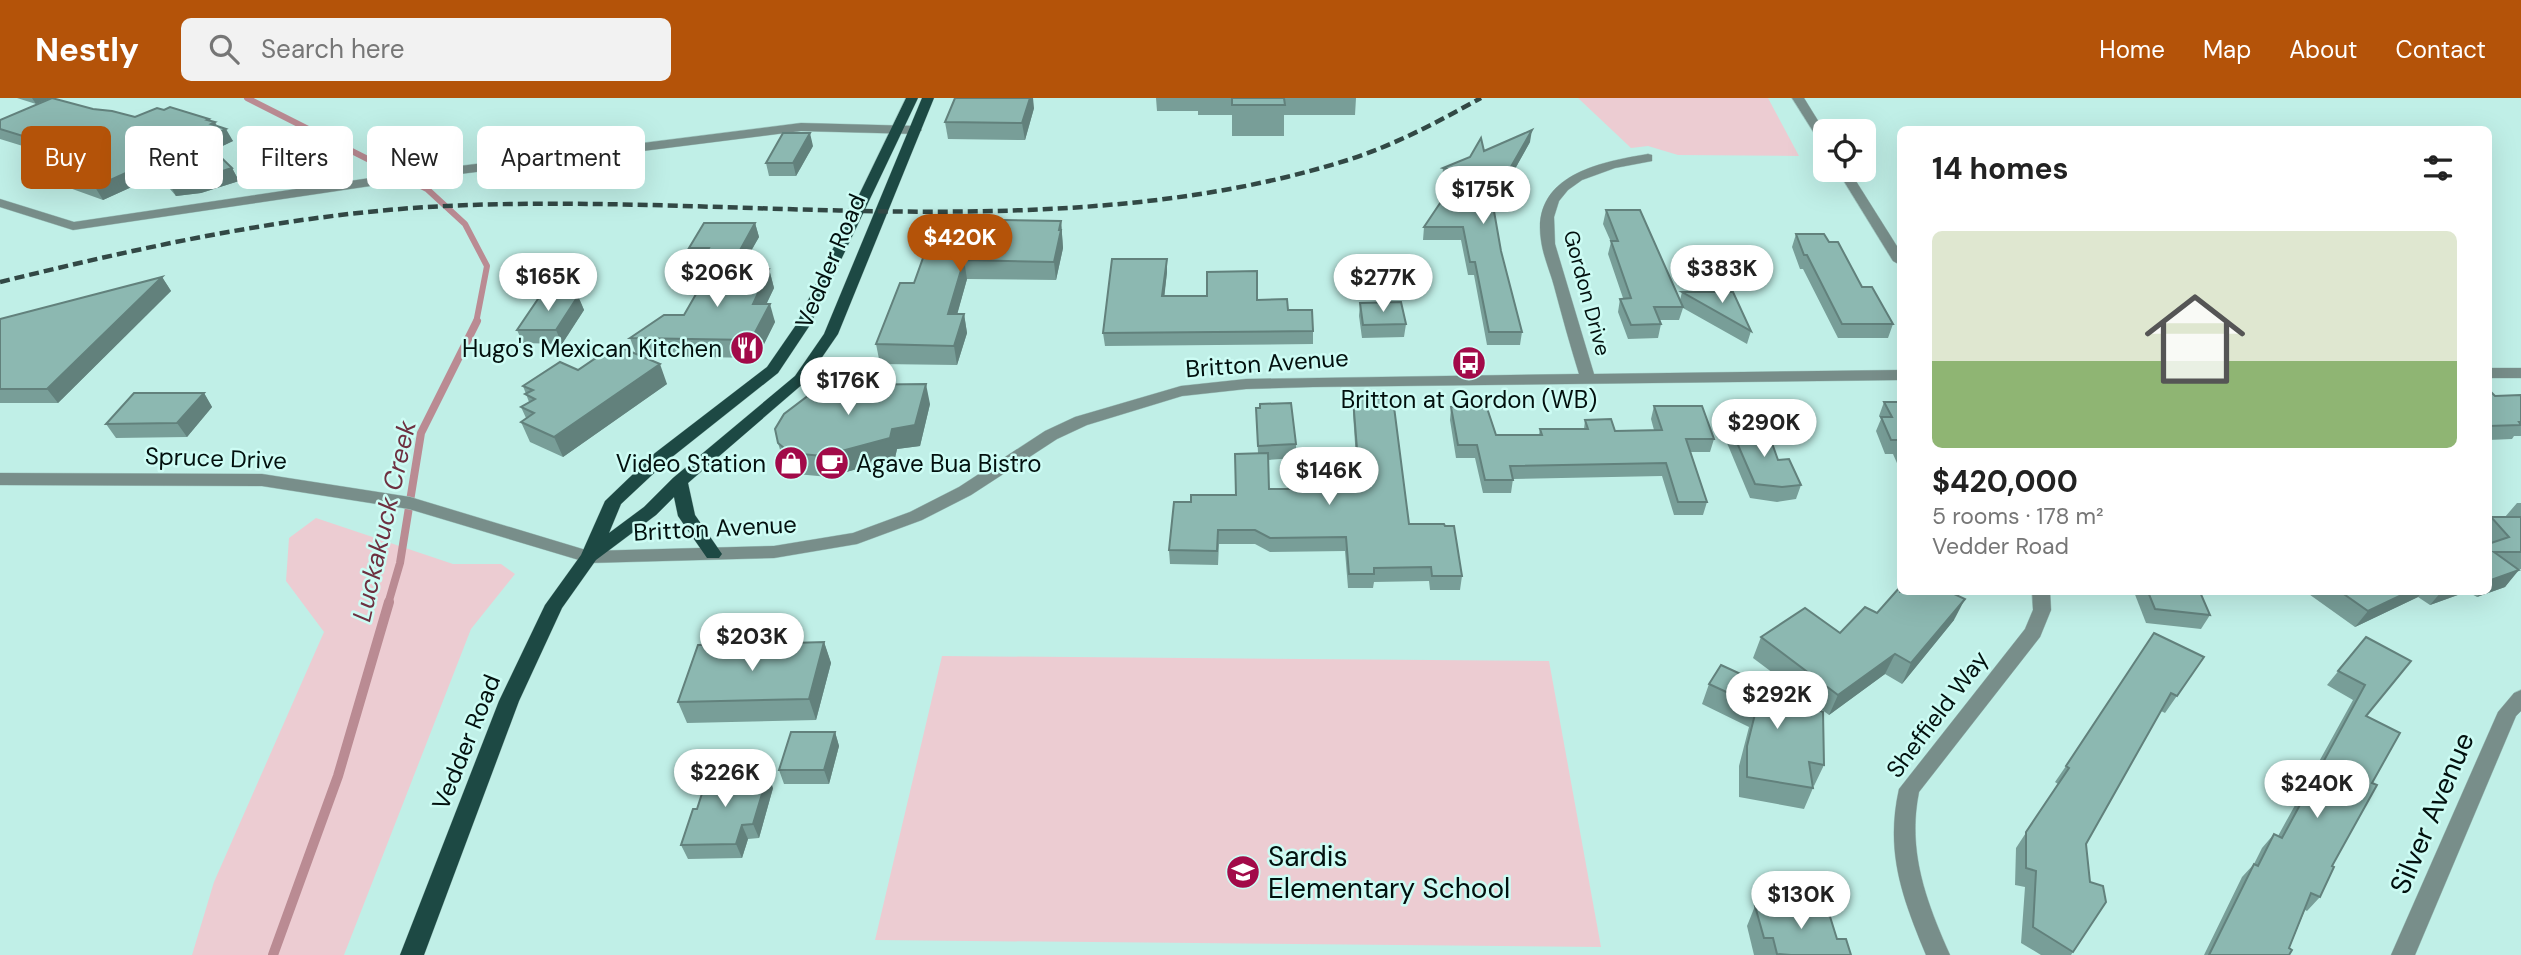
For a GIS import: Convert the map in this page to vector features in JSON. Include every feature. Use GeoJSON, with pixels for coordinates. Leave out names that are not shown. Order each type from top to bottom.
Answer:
{"type":"FeatureCollection","features":[{"type":"Feature","properties":{"kind":"main road","name":"Vedder Road"},"geometry":{"type":"LineString","coordinates":[[412,955],[509,701],[554,604],[589,557],[614,501],[661,457],[773,370],[803,325],[912,98]]}},
{"type":"Feature","properties":{"kind":"main road","name":"Vedder Road"},"geometry":{"type":"LineString","coordinates":[[589,557],[650,511],[679,482],[800,379],[831,334],[928,98]]}},
{"type":"Feature","properties":{"kind":"main road"},"geometry":{"type":"LineString","coordinates":[[679,482],[687,516],[713,554]]}},
{"type":"Feature","properties":{"kind":"street"},"geometry":{"type":"LineString","coordinates":[[1798,98],[1813,122]]}},
{"type":"Feature","properties":{"kind":"street"},"geometry":{"type":"LineString","coordinates":[[0,203],[73,226],[404,177],[802,127],[916,130]]}},
{"type":"Feature","properties":{"kind":"street","name":"Gordon Drive"},"geometry":{"type":"LineString","coordinates":[[1588,378],[1547,236],[1548,211],[1557,193],[1570,180],[1616,163],[1647,158]]}},
{"type":"Feature","properties":{"kind":"street"},"geometry":{"type":"LineString","coordinates":[[1851,182],[1897,256]]}},
{"type":"Feature","properties":{"kind":"street"},"geometry":{"type":"LineString","coordinates":[[2492,373],[2521,373]]}},
{"type":"Feature","properties":{"kind":"street","name":"Britton Avenue"},"geometry":{"type":"LineString","coordinates":[[589,557],[774,552],[857,538],[916,516],[953,497],[1051,435],[1081,421],[1181,391],[1246,384],[1897,375]]}},
{"type":"Feature","properties":{"kind":"street","name":"Spruce Drive"},"geometry":{"type":"LineString","coordinates":[[0,479],[262,480],[410,503],[589,557]]}},
{"type":"Feature","properties":{"kind":"street","name":"Sheffield Way"},"geometry":{"type":"LineString","coordinates":[[1938,955],[1916,903],[1903,856],[1902,815],[1909,789],[2033,632],[2042,610],[2041,595]]}},
{"type":"Feature","properties":{"kind":"street","name":"Silver Avenue"},"geometry":{"type":"LineString","coordinates":[[2403,955],[2508,712],[2521,698]]}},
{"type":"Feature","properties":{"kind":"shaded area"},"geometry":{"type":"Polygon","coordinates":[[[1578,98],[1768,98],[1799,156],[1678,155],[1648,146],[1631,148],[1578,98]]]}},
{"type":"Feature","properties":{"kind":"shaded area"},"geometry":{"type":"Polygon","coordinates":[[[316,518],[453,564],[501,564],[515,574],[471,629],[344,955],[192,955],[214,882],[324,632],[286,581],[289,538],[316,518]]]}},
{"type":"Feature","properties":{"kind":"shaded area","name":"Sardis Elementary School"},"geometry":{"type":"Polygon","coordinates":[[[942,656],[1549,661],[1601,947],[875,940],[942,656]]]}},
{"type":"Feature","properties":{"kind":"building"},"geometry":{"type":"Polygon","coordinates":[[[52,98],[135,117],[157,108],[164,110],[170,107],[209,119],[207,120],[215,122],[211,124],[217,126],[125,126],[125,173],[111,180],[111,126],[21,126],[21,135],[0,129],[0,120],[52,98]]]}},
{"type":"Feature","properties":{"kind":"building"},"geometry":{"type":"Polygon","coordinates":[[[955,98],[1030,98],[1022,123],[945,122],[955,98]]]}},
{"type":"Feature","properties":{"kind":"building"},"geometry":{"type":"Polygon","coordinates":[[[1232,98],[1284,98],[1285,105],[1232,105],[1232,98]]]}},
{"type":"Feature","properties":{"kind":"building"},"geometry":{"type":"Polygon","coordinates":[[[1532,130],[1504,179],[1488,177],[1501,251],[1522,332],[1489,332],[1475,262],[1470,262],[1463,227],[1424,227],[1461,172],[1443,168],[1470,157],[1481,138],[1484,151],[1532,130]]]}},
{"type":"Feature","properties":{"kind":"building"},"geometry":{"type":"Polygon","coordinates":[[[783,133],[810,133],[793,163],[766,163],[783,133]]]}},
{"type":"Feature","properties":{"kind":"building"},"geometry":{"type":"Polygon","coordinates":[[[223,159],[232,168],[223,171],[223,159]]]}},
{"type":"Feature","properties":{"kind":"building"},"geometry":{"type":"Polygon","coordinates":[[[1606,210],[1640,210],[1683,307],[1654,307],[1661,324],[1631,325],[1620,299],[1631,298],[1611,241],[1618,241],[1606,210]]]}},
{"type":"Feature","properties":{"kind":"building"},"geometry":{"type":"Polygon","coordinates":[[[937,219],[1061,221],[1054,262],[964,260],[948,314],[964,314],[954,346],[876,344],[900,283],[914,283],[937,219]]]}},
{"type":"Feature","properties":{"kind":"building"},"geometry":{"type":"Polygon","coordinates":[[[704,223],[755,223],[739,252],[707,252],[709,248],[689,248],[704,223]]]}},
{"type":"Feature","properties":{"kind":"building"},"geometry":{"type":"Polygon","coordinates":[[[1796,234],[1824,234],[1829,242],[1838,242],[1862,287],[1872,287],[1893,324],[1842,324],[1807,255],[1804,255],[1796,234]]]}},
{"type":"Feature","properties":{"kind":"building"},"geometry":{"type":"Polygon","coordinates":[[[1112,259],[1167,259],[1162,296],[1207,296],[1207,272],[1257,271],[1257,300],[1287,299],[1288,310],[1312,310],[1313,331],[1103,333],[1112,259]]]}},
{"type":"Feature","properties":{"kind":"building"},"geometry":{"type":"Polygon","coordinates":[[[711,268],[769,269],[753,304],[770,304],[751,340],[630,338],[664,315],[684,315],[711,268]]]}},
{"type":"Feature","properties":{"kind":"building"},"geometry":{"type":"Polygon","coordinates":[[[162,277],[47,389],[0,389],[0,319],[162,277]]]}},
{"type":"Feature","properties":{"kind":"building"},"geometry":{"type":"Polygon","coordinates":[[[1682,292],[1733,292],[1751,331],[1682,292]]]}},
{"type":"Feature","properties":{"kind":"building"},"geometry":{"type":"Polygon","coordinates":[[[540,296],[578,296],[556,330],[517,330],[540,296]]]}},
{"type":"Feature","properties":{"kind":"building"},"geometry":{"type":"Polygon","coordinates":[[[1401,302],[1406,324],[1363,325],[1360,303],[1401,302]]]}},
{"type":"Feature","properties":{"kind":"building"},"geometry":{"type":"Polygon","coordinates":[[[615,345],[660,364],[554,437],[521,422],[534,413],[521,407],[535,399],[525,394],[533,390],[523,386],[560,362],[578,370],[615,345]]]}},
{"type":"Feature","properties":{"kind":"building"},"geometry":{"type":"Polygon","coordinates":[[[926,384],[915,425],[892,429],[890,438],[823,456],[790,453],[778,443],[775,429],[784,414],[813,392],[836,385],[926,384]]]}},
{"type":"Feature","properties":{"kind":"building"},"geometry":{"type":"Polygon","coordinates":[[[134,393],[204,393],[177,423],[106,424],[134,393]]]}},
{"type":"Feature","properties":{"kind":"building"},"geometry":{"type":"Polygon","coordinates":[[[2492,393],[2495,396],[2521,395],[2521,425],[2492,426],[2492,393]]]}},
{"type":"Feature","properties":{"kind":"building"},"geometry":{"type":"Polygon","coordinates":[[[1353,399],[1393,399],[1409,524],[1454,526],[1462,576],[1432,576],[1431,567],[1374,568],[1374,574],[1349,574],[1346,537],[1270,538],[1255,530],[1218,530],[1217,551],[1169,550],[1174,502],[1191,502],[1191,495],[1236,495],[1235,454],[1268,453],[1269,489],[1355,489],[1354,474],[1359,474],[1353,399]]]}},
{"type":"Feature","properties":{"kind":"building"},"geometry":{"type":"Polygon","coordinates":[[[1884,402],[1897,402],[1897,440],[1891,440],[1881,417],[1892,417],[1884,402]]]}},
{"type":"Feature","properties":{"kind":"building"},"geometry":{"type":"Polygon","coordinates":[[[1291,403],[1296,444],[1258,446],[1256,408],[1260,408],[1260,404],[1291,403]]]}},
{"type":"Feature","properties":{"kind":"building"},"geometry":{"type":"Polygon","coordinates":[[[1486,405],[1496,435],[1542,435],[1540,429],[1588,429],[1585,420],[1611,419],[1615,431],[1662,430],[1654,406],[1702,406],[1714,439],[1686,439],[1707,502],[1678,502],[1666,463],[1510,466],[1513,480],[1485,480],[1477,445],[1458,445],[1451,407],[1486,405]]]}},
{"type":"Feature","properties":{"kind":"building"},"geometry":{"type":"Polygon","coordinates":[[[1731,429],[1767,429],[1778,460],[1789,459],[1801,485],[1782,487],[1755,484],[1731,429]]]}},
{"type":"Feature","properties":{"kind":"building"},"geometry":{"type":"Polygon","coordinates":[[[2492,517],[2521,517],[2521,552],[2494,552],[2519,570],[2492,580],[2492,543],[2509,537],[2492,517]]]}},
{"type":"Feature","properties":{"kind":"building"},"geometry":{"type":"Polygon","coordinates":[[[1897,590],[1897,595],[1956,595],[1965,599],[1911,663],[1895,654],[1838,695],[1761,637],[1805,608],[1840,633],[1865,607],[1877,613],[1897,590]]]}},
{"type":"Feature","properties":{"kind":"building"},"geometry":{"type":"Polygon","coordinates":[[[2149,595],[2201,595],[2210,615],[2155,609],[2149,595]]]}},
{"type":"Feature","properties":{"kind":"building"},"geometry":{"type":"Polygon","coordinates":[[[2345,595],[2402,595],[2368,611],[2345,595]]]}},
{"type":"Feature","properties":{"kind":"building"},"geometry":{"type":"Polygon","coordinates":[[[2154,633],[2204,657],[2177,696],[2171,693],[2086,844],[2090,882],[2103,886],[2106,902],[2073,952],[2033,927],[2036,871],[2026,868],[2026,832],[2154,633]]]}},
{"type":"Feature","properties":{"kind":"building"},"geometry":{"type":"Polygon","coordinates":[[[2366,637],[2411,661],[2366,716],[2400,733],[2372,783],[2377,785],[2332,866],[2334,867],[2320,897],[2311,893],[2289,948],[2292,950],[2289,955],[2209,955],[2254,864],[2258,866],[2274,834],[2282,838],[2365,685],[2338,671],[2366,637]]]}},
{"type":"Feature","properties":{"kind":"building"},"geometry":{"type":"Polygon","coordinates":[[[824,642],[809,699],[678,702],[698,645],[731,644],[729,649],[791,648],[792,643],[824,642]]]}},
{"type":"Feature","properties":{"kind":"building"},"geometry":{"type":"Polygon","coordinates":[[[1721,665],[1823,712],[1824,765],[1809,762],[1813,788],[1747,777],[1747,746],[1757,706],[1709,684],[1721,665]]]}},
{"type":"Feature","properties":{"kind":"building"},"geometry":{"type":"Polygon","coordinates":[[[791,732],[835,732],[824,770],[779,770],[791,732]]]}},
{"type":"Feature","properties":{"kind":"building"},"geometry":{"type":"Polygon","coordinates":[[[768,774],[753,824],[742,825],[736,844],[681,845],[708,775],[768,774]]]}},
{"type":"Feature","properties":{"kind":"building"},"geometry":{"type":"Polygon","coordinates":[[[1755,906],[1827,907],[1837,939],[1846,939],[1851,955],[1777,954],[1773,938],[1764,938],[1755,906]]]}},
{"type":"Feature","properties":{"kind":"waterway","name":"Luckakuck Creek"},"geometry":{"type":"LineString","coordinates":[[247,98],[427,189],[465,224],[487,266],[476,323]]}},
{"type":"Feature","properties":{"kind":"waterway","name":"Luckakuck Creek"},"geometry":{"type":"LineString","coordinates":[[388,604],[400,563],[421,433],[476,323]]}},
{"type":"Feature","properties":{"kind":"waterway","name":"Luckakuck Creek"},"geometry":{"type":"LineString","coordinates":[[273,955],[338,776],[389,602]]}},
{"type":"Feature","properties":{"kind":"railway"},"geometry":{"type":"LineString","coordinates":[[0,282],[233,231],[410,208],[579,204],[914,212],[1026,210],[1136,202],[1245,186],[1351,159],[1401,139],[1481,98]]}},
{"type":"Feature","properties":{"kind":"place","name":"Hugo's Mexican Kitchen"},"geometry":{"type":"Point","coordinates":[747,348]}},
{"type":"Feature","properties":{"kind":"place","name":"Britton at Gordon (WB)"},"geometry":{"type":"Point","coordinates":[1469,363]}},
{"type":"Feature","properties":{"kind":"place","name":"Video Station"},"geometry":{"type":"Point","coordinates":[791,463]}},
{"type":"Feature","properties":{"kind":"place","name":"Agave Bua Bistro"},"geometry":{"type":"Point","coordinates":[832,463]}},
{"type":"Feature","properties":{"kind":"place","name":"Sardis Elementary School"},"geometry":{"type":"Point","coordinates":[1243,872]}}]}
